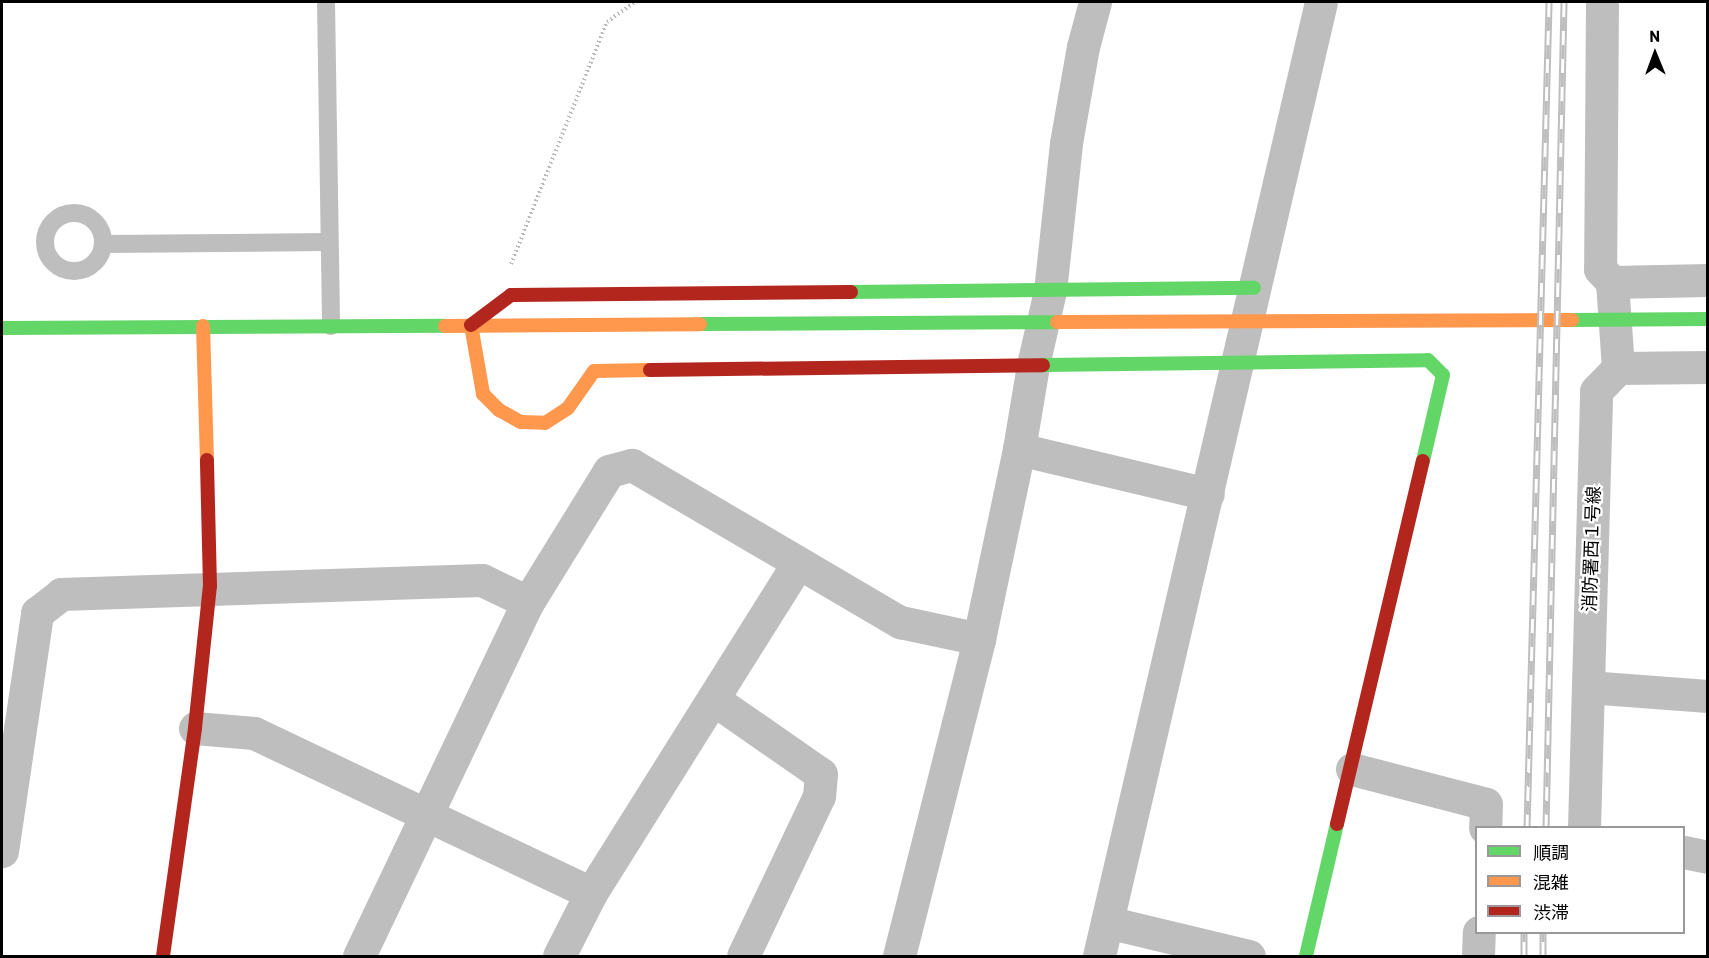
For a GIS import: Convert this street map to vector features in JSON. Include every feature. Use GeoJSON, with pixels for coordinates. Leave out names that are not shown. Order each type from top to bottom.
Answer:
{"type":"FeatureCollection","features":[{"type":"Feature","properties":{"kind":"street"},"geometry":{"type":"LineString","coordinates":[[899,957],[979,639],[1019,449],[1033,365],[1050,291],[1066,143],[1083,47],[1095,2]]}},
{"type":"Feature","properties":{"kind":"street"},"geometry":{"type":"LineString","coordinates":[[1099,957],[1321,2]]}},
{"type":"Feature","properties":{"kind":"street"},"geometry":{"type":"LineString","coordinates":[[1602,2],[1600,269],[1612,282],[1618,368],[1707,367]]}},
{"type":"Feature","properties":{"kind":"street"},"geometry":{"type":"LineString","coordinates":[[1612,282],[1707,280]]}},
{"type":"Feature","properties":{"kind":"street"},"geometry":{"type":"LineString","coordinates":[[471,325],[511,295],[1254,288]]}},
{"type":"Feature","properties":{"kind":"street"},"geometry":{"type":"LineString","coordinates":[[2,328],[1707,319]]}},
{"type":"Feature","properties":{"kind":"street"},"geometry":{"type":"LineString","coordinates":[[471,325],[483,394],[499,410],[521,422],[545,423],[568,408],[594,370],[1238,365],[1428,360],[1443,375],[1306,957]]}},
{"type":"Feature","properties":{"kind":"street"},"geometry":{"type":"LineString","coordinates":[[163,957],[195,728],[210,586],[204,326]]}},
{"type":"Feature","properties":{"kind":"street","name":"消防署西１号線"},"geometry":{"type":"LineString","coordinates":[[1584,826],[1596,391],[1618,368]]}},
{"type":"Feature","properties":{"kind":"street"},"geometry":{"type":"LineString","coordinates":[[1019,449],[1208,494]]}},
{"type":"Feature","properties":{"kind":"street"},"geometry":{"type":"LineString","coordinates":[[359,957],[528,602],[609,471],[632,465],[900,622],[979,639]]}},
{"type":"Feature","properties":{"kind":"street"},"geometry":{"type":"LineString","coordinates":[[558,957],[591,893],[798,563]]}},
{"type":"Feature","properties":{"kind":"street"},"geometry":{"type":"LineString","coordinates":[[2,851],[37,613],[61,594],[210,586],[482,580],[528,602]]}},
{"type":"Feature","properties":{"kind":"street"},"geometry":{"type":"LineString","coordinates":[[1588,687],[1707,696]]}},
{"type":"Feature","properties":{"kind":"street"},"geometry":{"type":"LineString","coordinates":[[713,699],[821,774],[819,796],[743,957]]}},
{"type":"Feature","properties":{"kind":"street"},"geometry":{"type":"LineString","coordinates":[[195,728],[254,733],[591,893]]}},
{"type":"Feature","properties":{"kind":"street"},"geometry":{"type":"LineString","coordinates":[[1352,769],[1486,804],[1485,826]]}},
{"type":"Feature","properties":{"kind":"street"},"geometry":{"type":"LineString","coordinates":[[1685,852],[1707,857]]}},
{"type":"Feature","properties":{"kind":"street"},"geometry":{"type":"LineString","coordinates":[[1107,922],[1249,957]]}},
{"type":"Feature","properties":{"kind":"street"},"geometry":{"type":"LineString","coordinates":[[1478,957],[1479,934]]}},
{"type":"Feature","properties":{"kind":"lane"},"geometry":{"type":"LineString","coordinates":[[326,2],[330,326]]}},
{"type":"Feature","properties":{"kind":"lane"},"geometry":{"type":"LineString","coordinates":[[103,244],[328,242]]}},
{"type":"Feature","properties":{"kind":"path"},"geometry":{"type":"LineString","coordinates":[[511,295],[510,267],[607,22],[635,2]]}},
{"type":"Feature","properties":{"kind":"railway"},"geometry":{"type":"LineString","coordinates":[[1527,826],[1549,2]]}},
{"type":"Feature","properties":{"kind":"railway"},"geometry":{"type":"LineString","coordinates":[[1546,826],[1564,2]]}},
{"type":"Feature","properties":{"kind":"railway"},"geometry":{"type":"LineString","coordinates":[[1524,934],[1524,956]]}},
{"type":"Feature","properties":{"kind":"railway"},"geometry":{"type":"LineString","coordinates":[[1543,934],[1543,956]]}},
{"type":"Feature","properties":{"kind":"traffic: fast"},"geometry":{"type":"LineString","coordinates":[[851,292],[1254,288]]}},
{"type":"Feature","properties":{"kind":"traffic: fast"},"geometry":{"type":"LineString","coordinates":[[1572,320],[1708,319]]}},
{"type":"Feature","properties":{"kind":"traffic: fast"},"geometry":{"type":"LineString","coordinates":[[700,324],[1057,322]]}},
{"type":"Feature","properties":{"kind":"traffic: fast"},"geometry":{"type":"LineString","coordinates":[[2,328],[445,326]]}},
{"type":"Feature","properties":{"kind":"traffic: fast"},"geometry":{"type":"LineString","coordinates":[[1043,365],[1428,360],[1443,375],[1423,461]]}},
{"type":"Feature","properties":{"kind":"traffic: fast"},"geometry":{"type":"LineString","coordinates":[[1306,956],[1337,824]]}},
{"type":"Feature","properties":{"kind":"traffic: slow"},"geometry":{"type":"LineString","coordinates":[[1057,322],[1572,320]]}},
{"type":"Feature","properties":{"kind":"traffic: slow"},"geometry":{"type":"LineString","coordinates":[[445,326],[700,324]]}},
{"type":"Feature","properties":{"kind":"traffic: slow"},"geometry":{"type":"LineString","coordinates":[[471,325],[483,394],[499,410],[521,422],[545,423],[568,408],[594,371],[650,370]]}},
{"type":"Feature","properties":{"kind":"traffic: slow"},"geometry":{"type":"LineString","coordinates":[[203,326],[207,460]]}},
{"type":"Feature","properties":{"kind":"traffic: jam"},"geometry":{"type":"LineString","coordinates":[[471,325],[511,295],[851,292]]}},
{"type":"Feature","properties":{"kind":"traffic: jam"},"geometry":{"type":"LineString","coordinates":[[650,370],[1043,365]]}},
{"type":"Feature","properties":{"kind":"traffic: jam"},"geometry":{"type":"LineString","coordinates":[[163,956],[195,728],[210,586],[207,460]]}},
{"type":"Feature","properties":{"kind":"traffic: jam"},"geometry":{"type":"LineString","coordinates":[[1337,824],[1423,461]]}}]}
